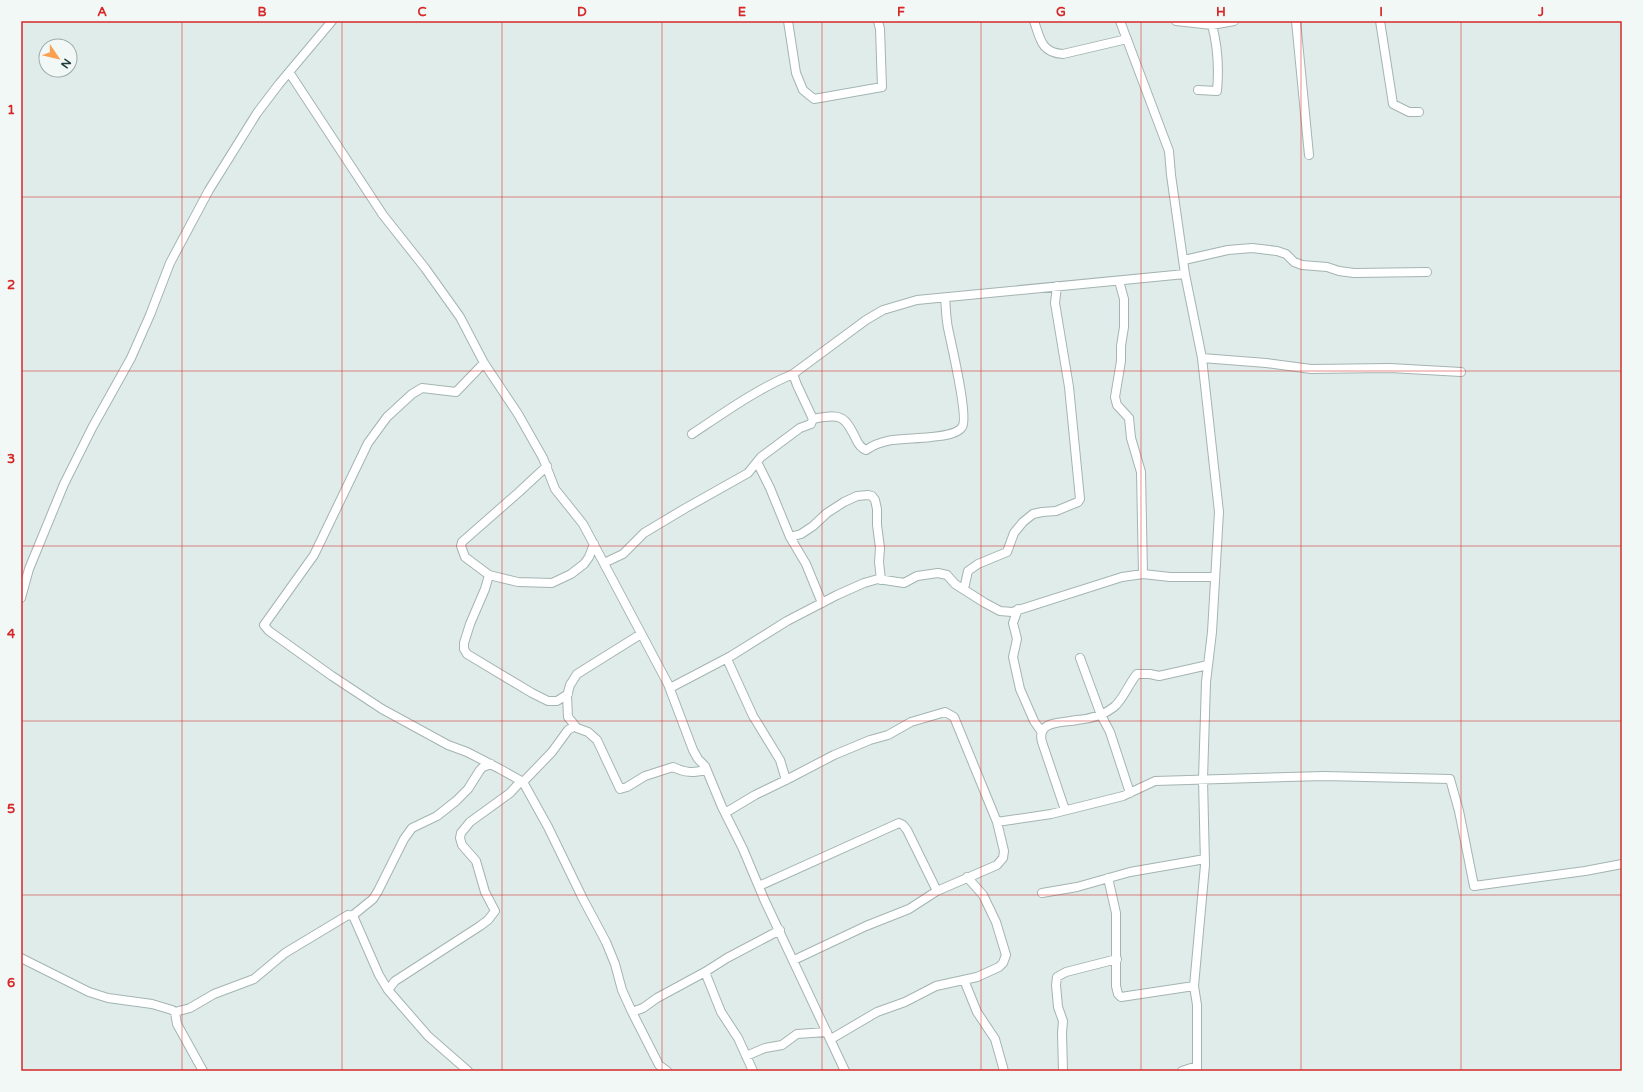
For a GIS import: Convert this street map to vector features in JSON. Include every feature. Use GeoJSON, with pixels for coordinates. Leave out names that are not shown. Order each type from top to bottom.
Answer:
{"type":"FeatureCollection","features":[{"type":"Feature","properties":{"kind":"street"},"geometry":{"type":"LineString","coordinates":[[21,598],[29,569],[64,484],[92,428],[131,358],[150,315],[170,263],[209,190],[257,113],[332,21]]}},
{"type":"Feature","properties":{"kind":"street"},"geometry":{"type":"LineString","coordinates":[[788,21],[796,73],[803,90],[814,99],[882,87],[880,29],[878,21]]}},
{"type":"Feature","properties":{"kind":"street"},"geometry":{"type":"LineString","coordinates":[[1034,21],[1041,43],[1054,54],[1062,54],[1127,39]]}},
{"type":"Feature","properties":{"kind":"street"},"geometry":{"type":"LineString","coordinates":[[1120,21],[1169,151],[1185,274],[1202,358],[1219,512],[1214,577],[1212,632],[1206,682],[1203,779],[1205,859],[1194,986],[1198,1005],[1197,1069],[1182,1071]]}},
{"type":"Feature","properties":{"kind":"street"},"geometry":{"type":"LineString","coordinates":[[1176,21],[1216,23],[1234,21]]}},
{"type":"Feature","properties":{"kind":"street"},"geometry":{"type":"LineString","coordinates":[[1296,21],[1309,155]]}},
{"type":"Feature","properties":{"kind":"street"},"geometry":{"type":"LineString","coordinates":[[1380,21],[1393,104],[1409,112],[1419,112]]}},
{"type":"Feature","properties":{"kind":"street"},"geometry":{"type":"LineString","coordinates":[[1198,90],[1218,91],[1219,72],[1216,23]]}},
{"type":"Feature","properties":{"kind":"street"},"geometry":{"type":"LineString","coordinates":[[289,72],[383,215],[425,268],[460,318],[484,364],[518,414],[547,466],[555,489],[583,524],[670,688],[693,750],[706,770],[794,960],[810,1000],[829,1036],[844,1071]]}},
{"type":"Feature","properties":{"kind":"street"},"geometry":{"type":"LineString","coordinates":[[1184,260],[1228,250],[1252,248],[1277,250],[1286,254],[1294,262],[1302,266],[1327,267],[1339,271],[1354,273],[1427,272]]}},
{"type":"Feature","properties":{"kind":"street"},"geometry":{"type":"LineString","coordinates":[[692,434],[735,405],[776,381],[794,374],[826,348],[883,310],[917,300],[1185,274]]}},
{"type":"Feature","properties":{"kind":"street"},"geometry":{"type":"LineString","coordinates":[[1119,281],[1124,299],[1124,327],[1121,346],[1121,361],[1115,397],[1117,405],[1129,418],[1134,448],[1141,472],[1143,574]]}},
{"type":"Feature","properties":{"kind":"street"},"geometry":{"type":"LineString","coordinates":[[964,589],[968,571],[978,564],[1007,552],[1014,532],[1033,514],[1056,511],[1078,502],[1080,499],[1069,387],[1055,303],[1058,286]]}},
{"type":"Feature","properties":{"kind":"street"},"geometry":{"type":"LineString","coordinates":[[604,563],[623,554],[644,533],[748,473],[761,457],[800,428],[811,424],[814,419],[828,416],[843,419],[849,423],[859,445],[866,450],[884,440],[930,437],[957,432],[965,421],[957,367],[948,328],[945,298]]}},
{"type":"Feature","properties":{"kind":"street"},"geometry":{"type":"LineString","coordinates":[[1202,358],[1266,363],[1311,369],[1390,368],[1461,372]]}},
{"type":"Feature","properties":{"kind":"street"},"geometry":{"type":"LineString","coordinates":[[484,364],[456,392],[422,388],[412,394],[387,417],[368,443],[314,554],[264,625],[269,631],[332,676],[382,709],[448,745],[467,752],[522,781],[548,827],[606,942],[615,964],[622,990],[632,1012],[659,1065],[667,1071]]}},
{"type":"Feature","properties":{"kind":"street"},"geometry":{"type":"LineString","coordinates":[[794,374],[797,385],[814,419]]}},
{"type":"Feature","properties":{"kind":"street"},"geometry":{"type":"LineString","coordinates":[[757,462],[770,488],[790,537],[806,564],[822,603]]}},
{"type":"Feature","properties":{"kind":"street"},"geometry":{"type":"LineString","coordinates":[[547,466],[462,542],[461,546],[466,557],[489,575],[518,582],[552,583],[572,574],[584,564],[589,557],[594,544]]}},
{"type":"Feature","properties":{"kind":"street"},"geometry":{"type":"LineString","coordinates":[[790,537],[801,534],[813,526],[827,513],[844,502],[857,496],[872,496],[875,500],[877,509],[881,580]]}},
{"type":"Feature","properties":{"kind":"street"},"geometry":{"type":"LineString","coordinates":[[670,688],[727,659],[787,621],[864,583],[881,580],[904,584],[917,576],[938,573],[947,575],[955,584],[1000,611],[1012,612],[1122,577],[1143,574],[1170,577],[1214,577]]}},
{"type":"Feature","properties":{"kind":"street"},"geometry":{"type":"LineString","coordinates":[[489,575],[464,643],[464,649],[467,654],[548,701],[557,701],[568,694]]}},
{"type":"Feature","properties":{"kind":"street"},"geometry":{"type":"LineString","coordinates":[[1018,609],[1013,623],[1017,639],[1013,657],[1020,689],[1034,721],[1041,731]]}},
{"type":"Feature","properties":{"kind":"street"},"geometry":{"type":"LineString","coordinates":[[641,634],[577,674],[570,685],[568,694],[568,717],[575,726],[588,732],[597,740],[620,789],[627,787],[645,776],[672,767],[682,772],[706,770]]}},
{"type":"Feature","properties":{"kind":"street"},"geometry":{"type":"LineString","coordinates":[[1080,658],[1101,715],[1110,732],[1130,793]]}},
{"type":"Feature","properties":{"kind":"street"},"geometry":{"type":"LineString","coordinates":[[727,659],[753,716],[780,760],[786,780]]}},
{"type":"Feature","properties":{"kind":"street"},"geometry":{"type":"LineString","coordinates":[[1065,810],[1040,736],[1041,731],[1046,726],[1056,722],[1077,720],[1101,715],[1116,707],[1137,674],[1159,676],[1208,665]]}},
{"type":"Feature","properties":{"kind":"street"},"geometry":{"type":"LineString","coordinates":[[725,813],[755,795],[834,755],[870,740],[888,735],[911,722],[945,712],[954,717],[997,822],[1004,851],[1003,858],[997,865],[937,891],[909,909],[866,926],[794,960]]}},
{"type":"Feature","properties":{"kind":"street"},"geometry":{"type":"LineString","coordinates":[[388,990],[395,981],[480,926],[488,920],[495,911],[485,892],[476,861],[462,845],[460,838],[461,833],[470,822],[510,794],[552,752],[568,730],[575,726]]}},
{"type":"Feature","properties":{"kind":"street"},"geometry":{"type":"LineString","coordinates":[[21,958],[88,992],[108,998],[152,1004],[175,1012],[190,1008],[214,994],[254,979],[285,953],[343,917],[348,915],[352,916],[372,899],[378,891],[404,838],[412,828],[437,816],[456,801],[468,789],[480,770],[491,764]]}},
{"type":"Feature","properties":{"kind":"street"},"geometry":{"type":"LineString","coordinates":[[997,822],[1051,814],[1123,796],[1155,781],[1324,776],[1450,779],[1460,810],[1474,886],[1585,871],[1622,864]]}},
{"type":"Feature","properties":{"kind":"street"},"geometry":{"type":"LineString","coordinates":[[759,886],[899,823],[907,830],[937,891]]}},
{"type":"Feature","properties":{"kind":"street"},"geometry":{"type":"LineString","coordinates":[[1042,893],[1077,887],[1130,872],[1205,859]]}},
{"type":"Feature","properties":{"kind":"street"},"geometry":{"type":"LineString","coordinates":[[746,1056],[765,1048],[782,1045],[797,1034],[811,1032],[829,1036],[877,1012],[905,1002],[936,986],[977,977],[999,967],[1003,963],[1006,955],[996,922],[983,894],[967,877]]}},
{"type":"Feature","properties":{"kind":"street"},"geometry":{"type":"LineString","coordinates":[[1108,878],[1116,913],[1116,986],[1118,994],[1121,997],[1194,986]]}},
{"type":"Feature","properties":{"kind":"street"},"geometry":{"type":"LineString","coordinates":[[352,916],[379,975],[388,990],[428,1036],[468,1071]]}},
{"type":"Feature","properties":{"kind":"street"},"geometry":{"type":"LineString","coordinates":[[632,1012],[643,1008],[657,998],[705,972],[727,958],[780,930]]}},
{"type":"Feature","properties":{"kind":"street"},"geometry":{"type":"LineString","coordinates":[[1063,1071],[1063,1021],[1058,1007],[1056,985],[1057,977],[1066,972],[1117,959]]}},
{"type":"Feature","properties":{"kind":"street"},"geometry":{"type":"LineString","coordinates":[[705,972],[721,1012],[733,1030],[753,1071]]}},
{"type":"Feature","properties":{"kind":"street"},"geometry":{"type":"LineString","coordinates":[[964,980],[977,1012],[995,1039],[1004,1071]]}},
{"type":"Feature","properties":{"kind":"street"},"geometry":{"type":"LineString","coordinates":[[175,1012],[176,1024],[202,1071]]}}]}
